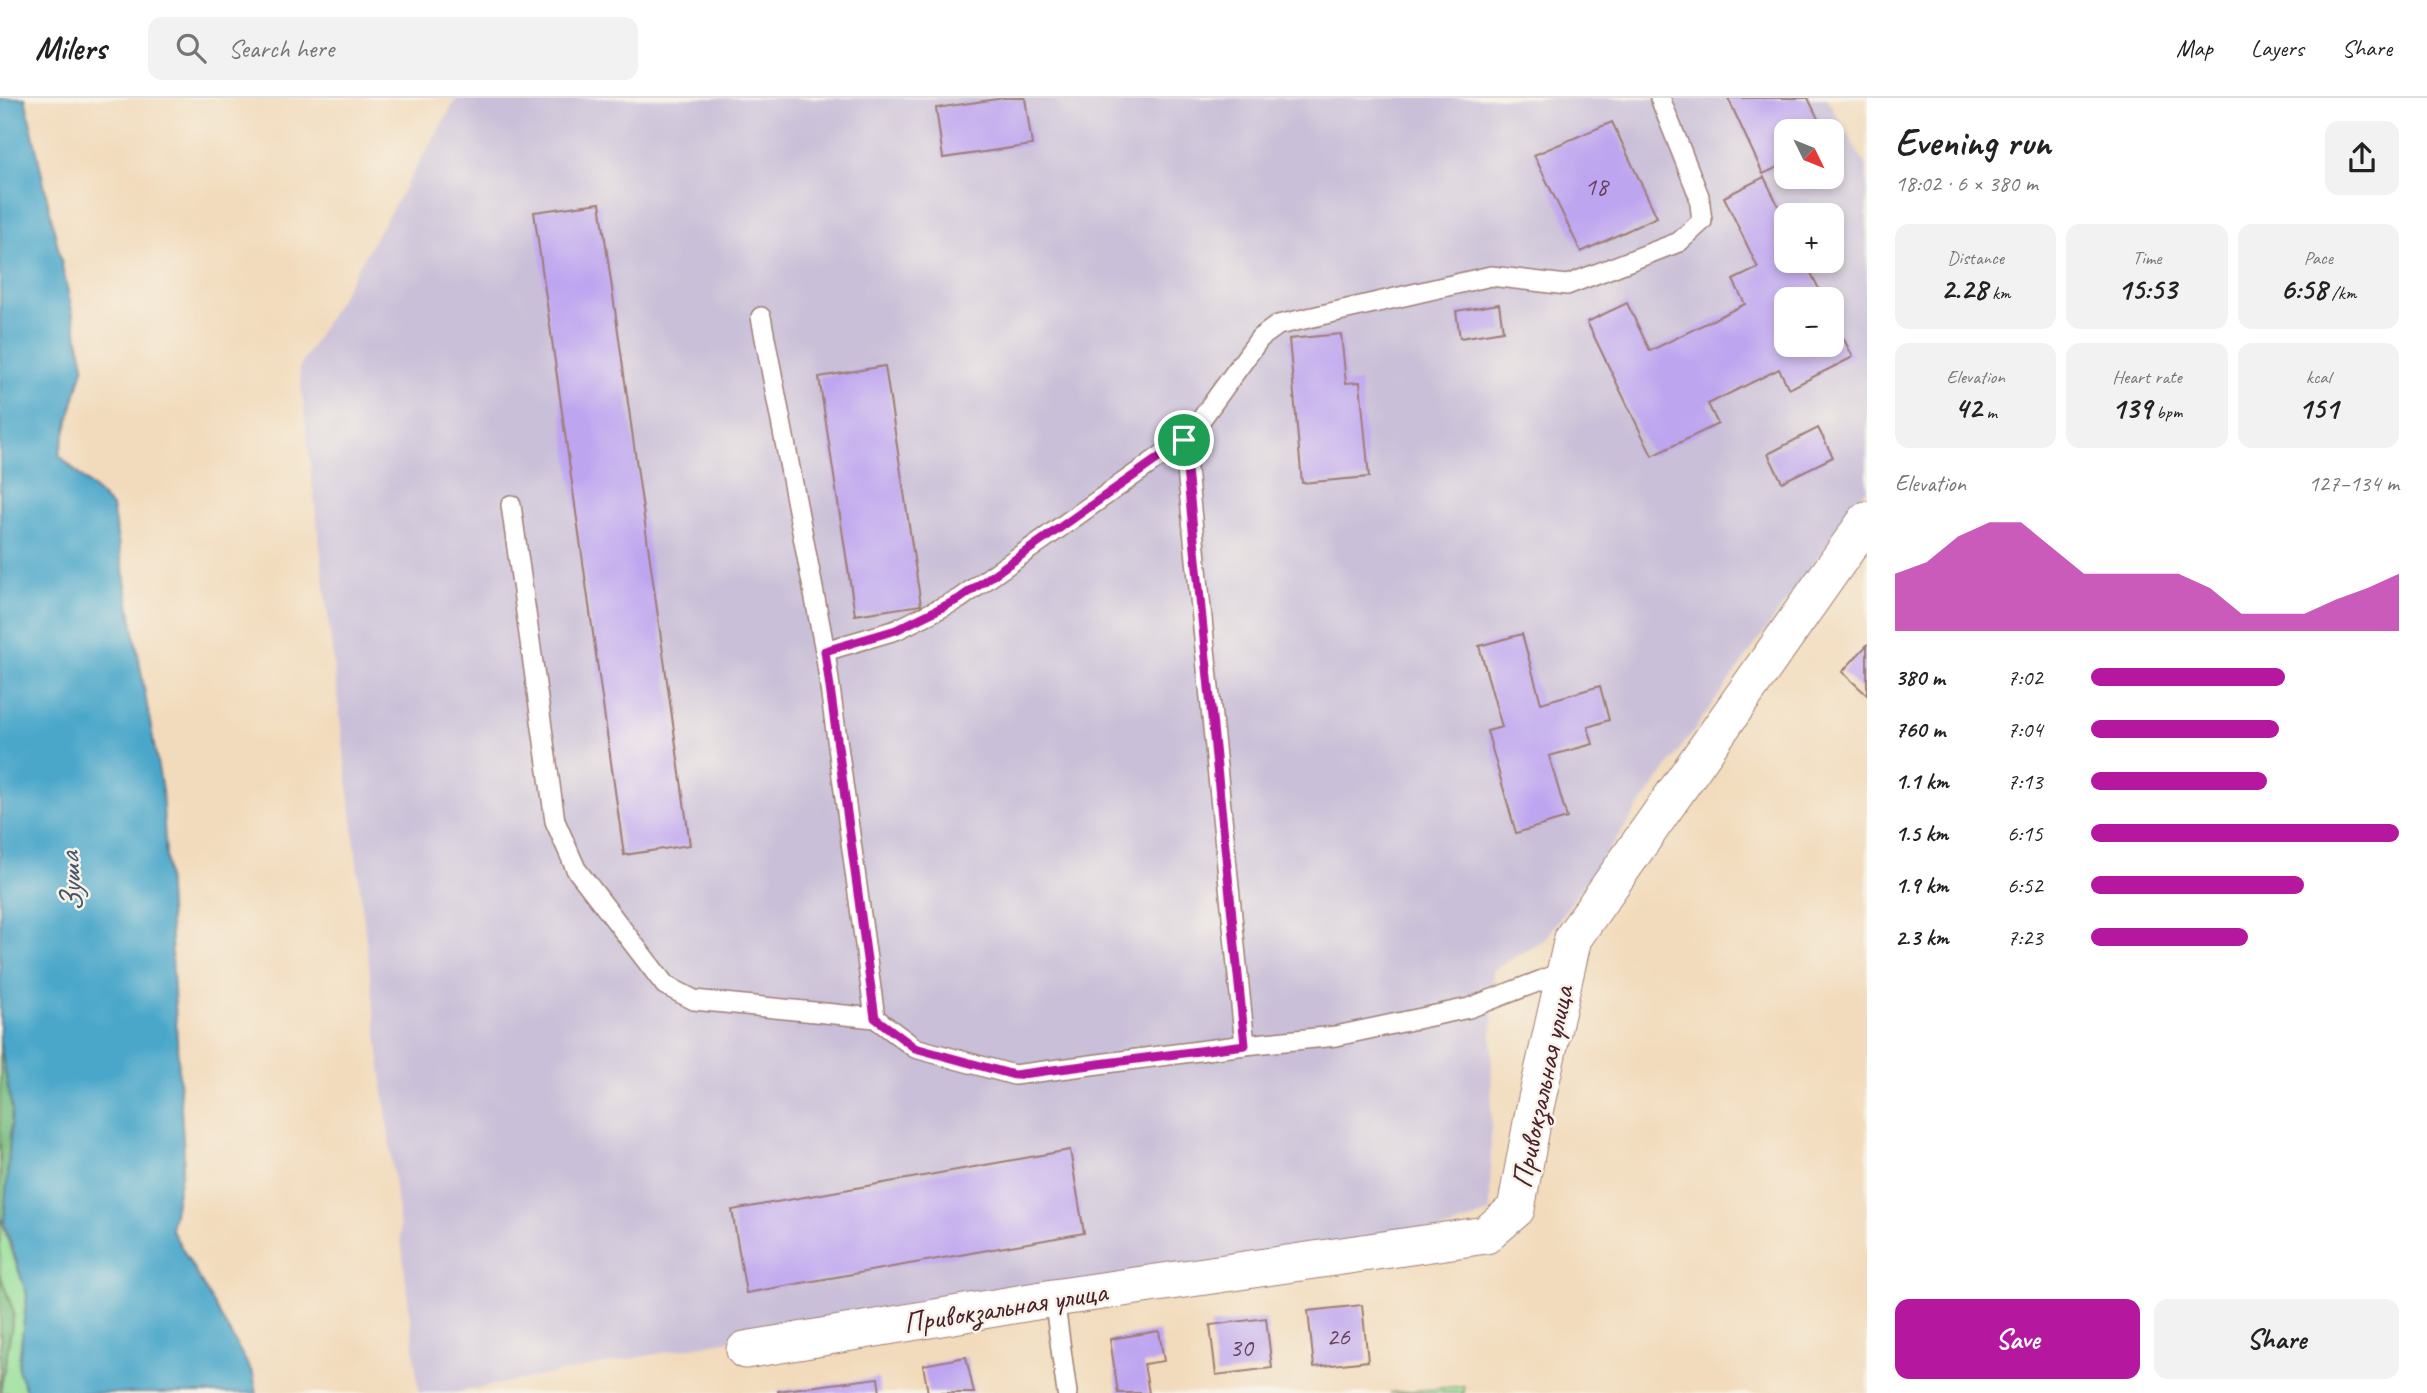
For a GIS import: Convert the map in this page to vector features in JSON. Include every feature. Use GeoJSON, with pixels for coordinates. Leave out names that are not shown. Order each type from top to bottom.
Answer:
{"type":"FeatureCollection","features":[{"type":"Feature","properties":{"kind":"street","name":"Привокзальная улица"},"geometry":{"type":"LineString","coordinates":[[745,1350],[1054,1298],[1486,1235],[1517,1209],[1534,1112],[1573,938],[1867,520]]}},
{"type":"Feature","properties":{"kind":"lane"},"geometry":{"type":"LineString","coordinates":[[825,651],[896,630],[959,599],[1184,440],[1260,338],[1278,324],[1490,276],[1567,285],[1679,242],[1702,221],[1699,196],[1660,98]]}},
{"type":"Feature","properties":{"kind":"lane"},"geometry":{"type":"LineString","coordinates":[[761,317],[825,651],[875,1018]]}},
{"type":"Feature","properties":{"kind":"lane"},"geometry":{"type":"LineString","coordinates":[[1184,440],[1245,1045]]}},
{"type":"Feature","properties":{"kind":"lane"},"geometry":{"type":"LineString","coordinates":[[511,505],[555,821],[576,869],[664,985],[694,1000],[875,1018],[915,1048],[1014,1075],[1336,1036],[1469,1008],[1566,971]]}},
{"type":"Feature","properties":{"kind":"lane"},"geometry":{"type":"LineString","coordinates":[[1054,1298],[1068,1393]]}},
{"type":"Feature","properties":{"kind":"shaded area"},"geometry":{"type":"Polygon","coordinates":[[[457,98],[1827,98],[1839,119],[1774,119],[1774,189],[1844,189],[1844,128],[1867,168],[1867,488],[1544,940],[1493,970],[1490,1212],[1450,1228],[1042,1289],[1006,1287],[453,1393],[419,1393],[299,368],[457,98]]]}},
{"type":"Feature","properties":{"kind":"green space"},"geometry":{"type":"Polygon","coordinates":[[[0,1042],[12,1110],[4,1223],[0,1218],[0,1042]]]}},
{"type":"Feature","properties":{"kind":"green space"},"geometry":{"type":"Polygon","coordinates":[[[0,1218],[27,1295],[18,1370],[27,1393],[0,1393],[0,1218]]]}},
{"type":"Feature","properties":{"kind":"green space"},"geometry":{"type":"Polygon","coordinates":[[[0,1274],[14,1313],[0,1393],[0,1274]]]}},
{"type":"Feature","properties":{"kind":"green space"},"geometry":{"type":"Polygon","coordinates":[[[1464,1386],[1464,1393],[1390,1393],[1464,1386]]]}},
{"type":"Feature","properties":{"kind":"water","name":"Зуша"},"geometry":{"type":"Polygon","coordinates":[[[0,98],[25,98],[84,365],[59,455],[112,507],[162,790],[184,1158],[171,1229],[253,1374],[257,1393],[27,1393],[18,1370],[27,1295],[4,1223],[12,1110],[0,1042],[0,98]]]}},
{"type":"Feature","properties":{"kind":"building"},"geometry":{"type":"Polygon","coordinates":[[[1004,98],[1025,98],[1032,145],[943,158],[936,108],[1004,98]]]}},
{"type":"Feature","properties":{"kind":"building"},"geometry":{"type":"Polygon","coordinates":[[[1728,98],[1808,98],[1818,119],[1774,119],[1774,169],[1763,174],[1728,98]]]}},
{"type":"Feature","properties":{"kind":"building"},"geometry":{"type":"Polygon","coordinates":[[[1612,122],[1657,217],[1581,252],[1534,155],[1612,122]]]}},
{"type":"Feature","properties":{"kind":"building"},"geometry":{"type":"Polygon","coordinates":[[[1764,177],[1777,203],[1774,203],[1774,273],[1811,273],[1818,287],[1774,287],[1774,357],[1844,357],[1844,339],[1853,357],[1789,389],[1779,369],[1708,404],[1718,424],[1652,456],[1587,322],[1627,303],[1650,351],[1745,304],[1733,280],[1758,268],[1724,197],[1764,177]]]}},
{"type":"Feature","properties":{"kind":"building"},"geometry":{"type":"Polygon","coordinates":[[[600,203],[690,845],[624,855],[534,212],[600,203]]]}},
{"type":"Feature","properties":{"kind":"building"},"geometry":{"type":"Polygon","coordinates":[[[1499,304],[1503,331],[1460,338],[1456,311],[1499,304]]]}},
{"type":"Feature","properties":{"kind":"building"},"geometry":{"type":"Polygon","coordinates":[[[1341,334],[1346,383],[1360,382],[1369,477],[1302,483],[1289,339],[1341,334]]]}},
{"type":"Feature","properties":{"kind":"building"},"geometry":{"type":"Polygon","coordinates":[[[885,366],[921,605],[855,615],[819,377],[885,366]]]}},
{"type":"Feature","properties":{"kind":"building"},"geometry":{"type":"Polygon","coordinates":[[[1818,428],[1833,457],[1782,482],[1768,454],[1818,428]]]}},
{"type":"Feature","properties":{"kind":"building"},"geometry":{"type":"Polygon","coordinates":[[[1522,634],[1541,703],[1600,686],[1609,720],[1588,727],[1593,744],[1549,756],[1567,818],[1516,833],[1487,731],[1502,727],[1479,646],[1522,634]]]}},
{"type":"Feature","properties":{"kind":"building"},"geometry":{"type":"Polygon","coordinates":[[[1867,645],[1867,695],[1842,672],[1867,645]]]}},
{"type":"Feature","properties":{"kind":"building"},"geometry":{"type":"Polygon","coordinates":[[[1070,1150],[1084,1233],[746,1293],[732,1210],[1070,1150]]]}},
{"type":"Feature","properties":{"kind":"building"},"geometry":{"type":"Polygon","coordinates":[[[1362,1305],[1368,1361],[1314,1367],[1308,1311],[1362,1305]]]}},
{"type":"Feature","properties":{"kind":"building"},"geometry":{"type":"Polygon","coordinates":[[[1266,1318],[1272,1368],[1216,1375],[1210,1325],[1266,1318]]]}},
{"type":"Feature","properties":{"kind":"building"},"geometry":{"type":"Polygon","coordinates":[[[1159,1331],[1164,1361],[1144,1364],[1149,1393],[1118,1393],[1110,1339],[1159,1331]]]}},
{"type":"Feature","properties":{"kind":"building"},"geometry":{"type":"Polygon","coordinates":[[[966,1357],[974,1393],[928,1393],[923,1365],[966,1357]]]}},
{"type":"Feature","properties":{"kind":"building"},"geometry":{"type":"Polygon","coordinates":[[[878,1378],[880,1393],[778,1393],[778,1391],[878,1378]]]}},
{"type":"Feature","properties":{"kind":"route"},"geometry":{"type":"LineString","coordinates":[[1184,440],[1245,1045],[1014,1075],[915,1048],[875,1018],[825,651],[896,630],[959,599],[1184,440]]}}]}
